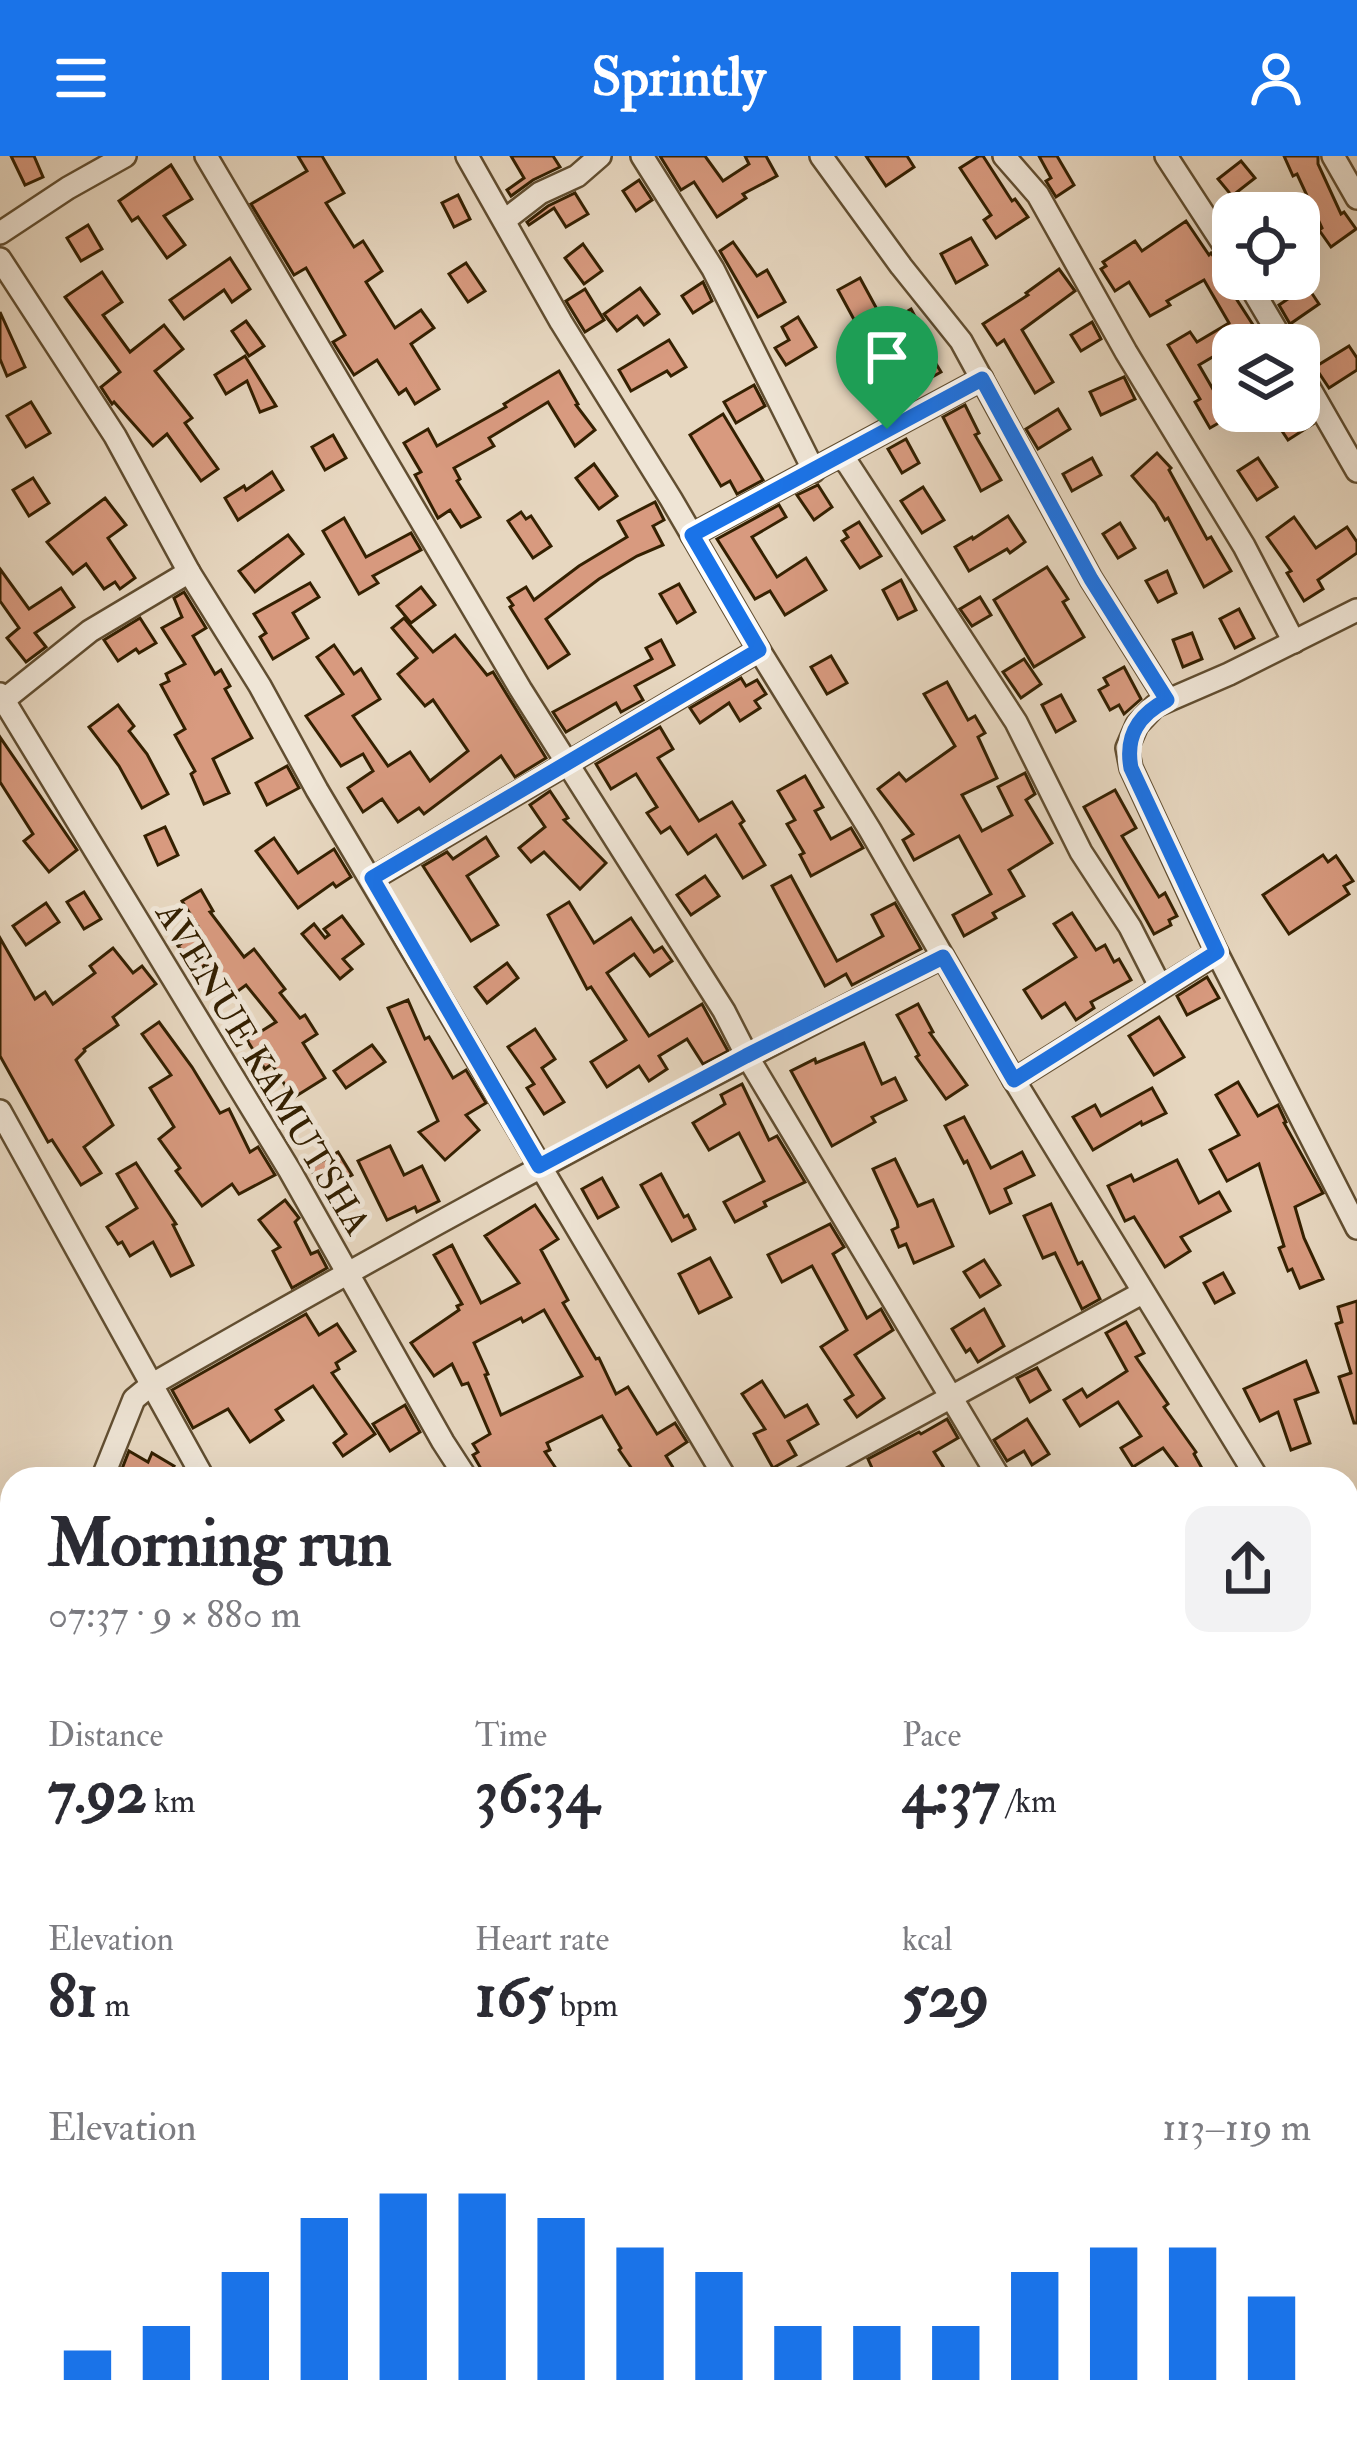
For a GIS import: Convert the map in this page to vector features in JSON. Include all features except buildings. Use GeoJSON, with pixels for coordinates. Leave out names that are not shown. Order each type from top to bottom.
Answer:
{"type":"FeatureCollection","features":[{"type":"Feature","properties":{"kind":"street"},"geometry":{"type":"LineString","coordinates":[[0,233],[125,156]]}},
{"type":"Feature","properties":{"kind":"street"},"geometry":{"type":"LineString","coordinates":[[206,156],[567,763],[724,1011],[746,1056],[993,1467]]}},
{"type":"Feature","properties":{"kind":"street"},"geometry":{"type":"LineString","coordinates":[[467,156],[561,322],[871,830],[1014,1080],[1251,1467]]}},
{"type":"Feature","properties":{"kind":"street"},"geometry":{"type":"LineString","coordinates":[[505,220],[541,193],[577,176],[600,156]]}},
{"type":"Feature","properties":{"kind":"street"},"geometry":{"type":"LineString","coordinates":[[642,156],[713,269],[814,471]]}},
{"type":"Feature","properties":{"kind":"street"},"geometry":{"type":"LineString","coordinates":[[821,156],[961,341],[1091,579],[1167,700]]}},
{"type":"Feature","properties":{"kind":"street"},"geometry":{"type":"LineString","coordinates":[[1004,156],[1038,195],[1244,546],[1294,642]]}},
{"type":"Feature","properties":{"kind":"street"},"geometry":{"type":"LineString","coordinates":[[1166,156],[1212,227]]}},
{"type":"Feature","properties":{"kind":"street"},"geometry":{"type":"LineString","coordinates":[[1333,156],[1357,198]]}},
{"type":"Feature","properties":{"kind":"street"},"geometry":{"type":"LineString","coordinates":[[0,259],[115,436],[189,572],[719,1467]]}},
{"type":"Feature","properties":{"kind":"street"},"geometry":{"type":"LineString","coordinates":[[692,535],[982,379]]}},
{"type":"Feature","properties":{"kind":"street"},"geometry":{"type":"LineString","coordinates":[[1320,407],[1357,471]]}},
{"type":"Feature","properties":{"kind":"street"},"geometry":{"type":"LineString","coordinates":[[840,457],[1016,722],[1081,852],[1130,927],[1160,986]]}},
{"type":"Feature","properties":{"kind":"street"},"geometry":{"type":"LineString","coordinates":[[1,699],[90,631],[189,572]]}},
{"type":"Feature","properties":{"kind":"street"},"geometry":{"type":"LineString","coordinates":[[1357,610],[1155,706],[1137,725],[1127,748],[1131,768],[1217,952],[1357,1228]]}},
{"type":"Feature","properties":{"kind":"street"},"geometry":{"type":"LineString","coordinates":[[372,878],[759,650]]}},
{"type":"Feature","properties":{"kind":"street","name":"AVENUE KAMUTSHA"},"geometry":{"type":"LineString","coordinates":[[1,699],[290,1171],[459,1467]]}},
{"type":"Feature","properties":{"kind":"street"},"geometry":{"type":"LineString","coordinates":[[1014,1080],[1217,952]]}},
{"type":"Feature","properties":{"kind":"street"},"geometry":{"type":"LineString","coordinates":[[107,1467],[134,1400],[151,1385],[539,1166],[943,957]]}},
{"type":"Feature","properties":{"kind":"street"},"geometry":{"type":"LineString","coordinates":[[0,1111],[197,1467]]}},
{"type":"Feature","properties":{"kind":"street"},"geometry":{"type":"LineString","coordinates":[[823,1467],[1142,1293]]}},
{"type":"Feature","properties":{"kind":"route"},"geometry":{"type":"LineString","coordinates":[[982,379],[1091,579],[1167,700],[1137,725],[1127,748],[1131,768],[1217,952],[1014,1080],[943,957],[539,1166],[372,878],[759,650],[692,535],[887,429],[982,379]]}}]}
